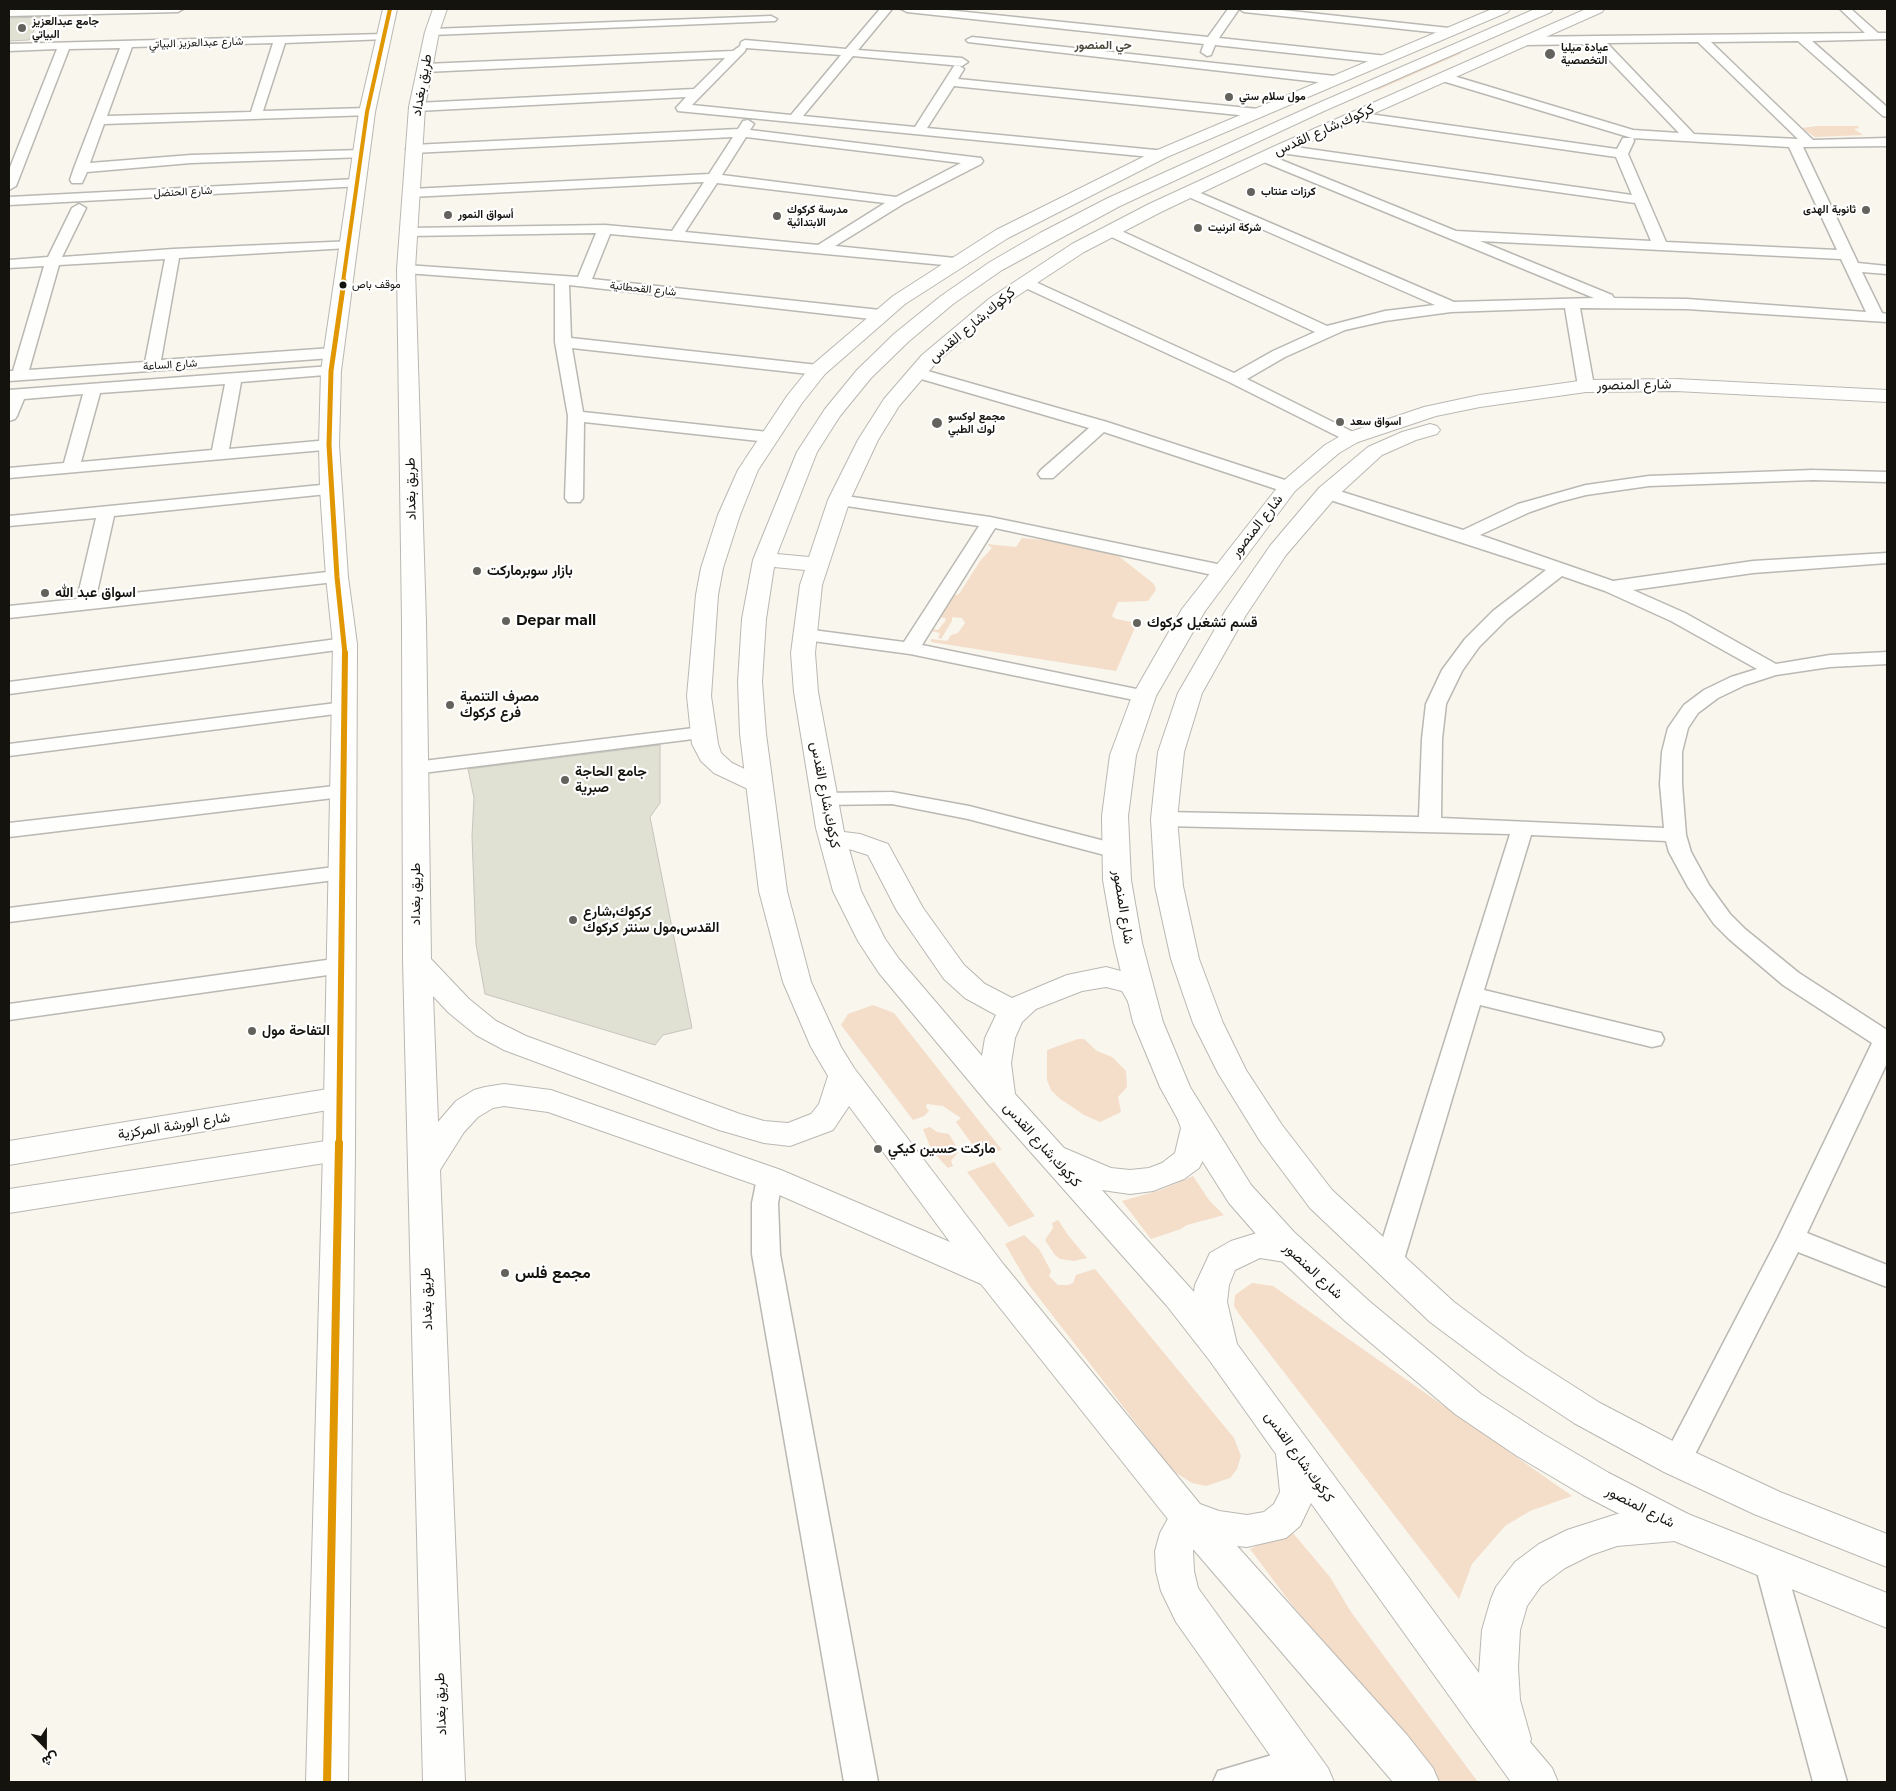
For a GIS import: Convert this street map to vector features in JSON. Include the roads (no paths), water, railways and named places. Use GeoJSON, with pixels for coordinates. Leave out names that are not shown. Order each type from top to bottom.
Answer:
{"type":"FeatureCollection","features":[{"type":"Feature","properties":{"kind":"main road"},"geometry":{"type":"LineString","coordinates":[[327,1782],[340,1098],[345,644],[337,577],[331,489],[329,445],[331,362],[367,112],[390,9]]}},
{"type":"Feature","properties":{"kind":"main road"},"geometry":{"type":"LineString","coordinates":[[759,785],[731,773],[715,762],[707,751],[702,733],[699,696],[700,661],[707,596],[712,568],[738,492],[768,437],[818,370],[880,315],[955,262],[1010,230],[1161,154],[1503,9]]}},
{"type":"Feature","properties":{"kind":"main road","name":"كركوك,شارع القدس"},"geometry":{"type":"LineString","coordinates":[[1526,1770],[1294,1450],[1179,1297],[1000,1097],[889,966],[872,941],[847,892],[823,799],[806,692],[805,635],[811,585],[839,500],[868,440],[891,403],[917,372],[954,336],[1024,282],[1110,231],[1185,182],[1319,108],[1546,9]]}},
{"type":"Feature","properties":{"kind":"main road","name":"كركوك,شارع القدس"},"geometry":{"type":"LineString","coordinates":[[1418,1782],[1393,1749],[1188,1516],[992,1274],[843,1076],[826,1047],[797,982],[773,890],[759,785],[750,682],[754,619],[764,560],[807,452],[832,413],[864,374],[901,338],[947,300],[996,266],[1046,237],[1185,182],[1212,181],[1596,9]]}},
{"type":"Feature","properties":{"kind":"main road","name":"طريق بغداد"},"geometry":{"type":"LineString","coordinates":[[436,20],[417,107],[406,269],[417,961],[444,1782]]}},
{"type":"Feature","properties":{"kind":"main road","name":"شارع المنصور"},"geometry":{"type":"LineString","coordinates":[[1887,396],[1685,385],[1586,386],[1480,401],[1431,411],[1351,438],[1332,449],[1288,487],[1194,609],[1144,696],[1123,755],[1115,816],[1117,880],[1125,925],[1148,1022],[1176,1087],[1192,1117],[1240,1194],[1291,1250],[1357,1311],[1468,1404],[1530,1445],[1588,1479],[1675,1525],[1887,1611]]}},
{"type":"Feature","properties":{"kind":"main road","name":"شارع المنصور"},"geometry":{"type":"LineString","coordinates":[[1887,410],[1671,396],[1610,398],[1506,411],[1408,436],[1375,451],[1327,493],[1278,551],[1234,615],[1190,693],[1171,752],[1164,819],[1169,886],[1185,960],[1208,1023],[1233,1074],[1271,1133],[1321,1199],[1442,1312],[1513,1365],[1587,1413],[1678,1461],[1767,1503],[1887,1551]]}},
{"type":"Feature","properties":{"kind":"main road"},"geometry":{"type":"LineString","coordinates":[[764,560],[818,564]]}},
{"type":"Feature","properties":{"kind":"main road"},"geometry":{"type":"LineString","coordinates":[[1194,609],[1234,615]]}},
{"type":"Feature","properties":{"kind":"main road"},"geometry":{"type":"LineString","coordinates":[[833,840],[860,842],[879,850],[911,911],[954,972],[975,991],[1014,1012]]}},
{"type":"Feature","properties":{"kind":"main road"},"geometry":{"type":"LineString","coordinates":[[417,961],[459,1006],[486,1028],[515,1044],[730,1122],[764,1132],[790,1135],[822,1122],[833,1107],[843,1076]]}},
{"type":"Feature","properties":{"kind":"main road"},"geometry":{"type":"LineString","coordinates":[[1000,1097],[996,1077],[998,1050],[1005,1026],[1014,1012],[1026,1002],[1045,993],[1097,977],[1118,978],[1133,984],[1143,1003]]}},
{"type":"Feature","properties":{"kind":"main road"},"geometry":{"type":"LineString","coordinates":[[423,1170],[453,1124],[467,1109],[484,1098],[504,1095],[551,1101],[770,1178],[909,1236],[992,1274]]}},
{"type":"Feature","properties":{"kind":"main road","name":"شارع الورشة المركزية"},"geometry":{"type":"LineString","coordinates":[[9,1154],[340,1098]]}},
{"type":"Feature","properties":{"kind":"main road"},"geometry":{"type":"LineString","coordinates":[[1046,1149],[1085,1171],[1108,1180],[1130,1182],[1153,1179],[1173,1171],[1188,1160],[1195,1144],[1196,1128],[1192,1117]]}},
{"type":"Feature","properties":{"kind":"main road"},"geometry":{"type":"LineString","coordinates":[[9,1201],[339,1150]]}},
{"type":"Feature","properties":{"kind":"main road"},"geometry":{"type":"LineString","coordinates":[[1222,1352],[1210,1302],[1212,1285],[1222,1262],[1243,1250],[1260,1245],[1276,1246],[1291,1250]]}},
{"type":"Feature","properties":{"kind":"main road"},"geometry":{"type":"LineString","coordinates":[[1294,1450],[1298,1493],[1287,1515],[1273,1527],[1247,1531],[1219,1527],[1188,1516],[1179,1533],[1174,1552],[1175,1571],[1180,1591],[1190,1610],[1306,1773]]}},
{"type":"Feature","properties":{"kind":"main road"},"geometry":{"type":"LineString","coordinates":[[1526,1770],[1500,1700],[1498,1667],[1501,1630],[1510,1599],[1528,1574],[1552,1556],[1580,1542],[1617,1530],[1675,1525]]}},
{"type":"Feature","properties":{"kind":"street"},"geometry":{"type":"LineString","coordinates":[[9,13],[119,19],[178,9]]}},
{"type":"Feature","properties":{"kind":"street"},"geometry":{"type":"LineString","coordinates":[[781,9],[682,108],[1161,154]]}},
{"type":"Feature","properties":{"kind":"street"},"geometry":{"type":"LineString","coordinates":[[794,119],[886,9]]}},
{"type":"Feature","properties":{"kind":"street"},"geometry":{"type":"LineString","coordinates":[[907,9],[937,10],[984,17],[1384,59]]}},
{"type":"Feature","properties":{"kind":"street"},"geometry":{"type":"LineString","coordinates":[[1203,65],[1211,41],[1233,9]]}},
{"type":"Feature","properties":{"kind":"street"},"geometry":{"type":"LineString","coordinates":[[1244,9],[1448,31]]}},
{"type":"Feature","properties":{"kind":"street"},"geometry":{"type":"LineString","coordinates":[[1845,9],[1875,36]]}},
{"type":"Feature","properties":{"kind":"street"},"geometry":{"type":"LineString","coordinates":[[919,131],[952,82],[984,17]]}},
{"type":"Feature","properties":{"kind":"street"},"geometry":{"type":"LineString","coordinates":[[109,45],[119,19]]}},
{"type":"Feature","properties":{"kind":"street"},"geometry":{"type":"LineString","coordinates":[[436,20],[771,19]]}},
{"type":"Feature","properties":{"kind":"street"},"geometry":{"type":"LineString","coordinates":[[1525,41],[1887,36]]}},
{"type":"Feature","properties":{"kind":"street","name":"شارع عبدالعزيز البياتي"},"geometry":{"type":"LineString","coordinates":[[9,47],[383,37]]}},
{"type":"Feature","properties":{"kind":"street"},"geometry":{"type":"LineString","coordinates":[[1801,38],[1887,114]]}},
{"type":"Feature","properties":{"kind":"street"},"geometry":{"type":"LineString","coordinates":[[1596,39],[1691,138]]}},
{"type":"Feature","properties":{"kind":"street"},"geometry":{"type":"LineString","coordinates":[[1701,39],[1810,144],[1887,142]]}},
{"type":"Feature","properties":{"kind":"street"},"geometry":{"type":"LineString","coordinates":[[256,115],[280,40]]}},
{"type":"Feature","properties":{"kind":"street"},"geometry":{"type":"LineString","coordinates":[[972,40],[1335,80]]}},
{"type":"Feature","properties":{"kind":"street"},"geometry":{"type":"LineString","coordinates":[[14,376],[75,202],[81,168],[127,44]]}},
{"type":"Feature","properties":{"kind":"street"},"geometry":{"type":"LineString","coordinates":[[746,44],[962,62]]}},
{"type":"Feature","properties":{"kind":"street"},"geometry":{"type":"LineString","coordinates":[[9,186],[64,46]]}},
{"type":"Feature","properties":{"kind":"street"},"geometry":{"type":"LineString","coordinates":[[425,68],[736,54]]}},
{"type":"Feature","properties":{"kind":"street"},"geometry":{"type":"LineString","coordinates":[[1443,77],[1632,134],[1810,144],[1887,152]]}},
{"type":"Feature","properties":{"kind":"street"},"geometry":{"type":"LineString","coordinates":[[952,82],[1258,113]]}},
{"type":"Feature","properties":{"kind":"street"},"geometry":{"type":"LineString","coordinates":[[417,107],[697,93]]}},
{"type":"Feature","properties":{"kind":"street"},"geometry":{"type":"LineString","coordinates":[[99,120],[367,112]]}},
{"type":"Feature","properties":{"kind":"street"},"geometry":{"type":"LineString","coordinates":[[677,234],[754,115]]}},
{"type":"Feature","properties":{"kind":"street"},"geometry":{"type":"LineString","coordinates":[[1355,116],[1621,154]]}},
{"type":"Feature","properties":{"kind":"street"},"geometry":{"type":"LineString","coordinates":[[413,149],[742,133],[975,161]]}},
{"type":"Feature","properties":{"kind":"street"},"geometry":{"type":"LineString","coordinates":[[1621,154],[1632,134]]}},
{"type":"Feature","properties":{"kind":"street"},"geometry":{"type":"LineString","coordinates":[[823,248],[898,201],[1014,141]]}},
{"type":"Feature","properties":{"kind":"street"},"geometry":{"type":"LineString","coordinates":[[1794,143],[1849,261],[1882,317]]}},
{"type":"Feature","properties":{"kind":"street"},"geometry":{"type":"LineString","coordinates":[[1272,153],[1641,200]]}},
{"type":"Feature","properties":{"kind":"street"},"geometry":{"type":"LineString","coordinates":[[1272,153],[1451,234],[1617,302]]}},
{"type":"Feature","properties":{"kind":"street"},"geometry":{"type":"LineString","coordinates":[[81,168],[191,159],[361,154]]}},
{"type":"Feature","properties":{"kind":"street"},"geometry":{"type":"LineString","coordinates":[[1621,154],[1660,245]]}},
{"type":"Feature","properties":{"kind":"street"},"geometry":{"type":"LineString","coordinates":[[411,193],[713,178],[898,201]]}},
{"type":"Feature","properties":{"kind":"street"},"geometry":{"type":"LineString","coordinates":[[1185,182],[1451,307]]}},
{"type":"Feature","properties":{"kind":"street"},"geometry":{"type":"LineString","coordinates":[[311,198],[326,193],[327,189],[318,185]]}},
{"type":"Feature","properties":{"kind":"street","name":"شارع الحنضل"},"geometry":{"type":"LineString","coordinates":[[9,212],[75,202],[318,185],[356,190]]}},
{"type":"Feature","properties":{"kind":"street","name":"شارع الحنضل"},"geometry":{"type":"LineString","coordinates":[[9,201],[75,202],[311,198],[356,190]]}},
{"type":"Feature","properties":{"kind":"street"},"geometry":{"type":"LineString","coordinates":[[409,232],[605,229],[677,234],[955,262]]}},
{"type":"Feature","properties":{"kind":"street"},"geometry":{"type":"LineString","coordinates":[[583,282],[605,229]]}},
{"type":"Feature","properties":{"kind":"street"},"geometry":{"type":"LineString","coordinates":[[1110,231],[1326,331]]}},
{"type":"Feature","properties":{"kind":"street"},"geometry":{"type":"LineString","coordinates":[[1451,234],[1660,245],[1849,261],[1887,270]]}},
{"type":"Feature","properties":{"kind":"street"},"geometry":{"type":"LineString","coordinates":[[9,264],[348,244]]}},
{"type":"Feature","properties":{"kind":"street"},"geometry":{"type":"LineString","coordinates":[[152,366],[173,253]]}},
{"type":"Feature","properties":{"kind":"street","name":"شارع القحطانية"},"geometry":{"type":"LineString","coordinates":[[406,269],[583,282],[880,315]]}},
{"type":"Feature","properties":{"kind":"street"},"geometry":{"type":"LineString","coordinates":[[562,280],[563,342],[576,416],[574,498]]}},
{"type":"Feature","properties":{"kind":"street"},"geometry":{"type":"LineString","coordinates":[[1024,282],[1235,379],[1351,438]]}},
{"type":"Feature","properties":{"kind":"street"},"geometry":{"type":"LineString","coordinates":[[1235,379],[1326,331],[1385,316],[1451,307],[1617,302],[1687,304],[1882,317]]}},
{"type":"Feature","properties":{"kind":"street"},"geometry":{"type":"LineString","coordinates":[[1572,303],[1586,386]]}},
{"type":"Feature","properties":{"kind":"street"},"geometry":{"type":"LineString","coordinates":[[563,342],[818,370]]}},
{"type":"Feature","properties":{"kind":"street"},"geometry":{"type":"LineString","coordinates":[[272,375],[275,357]]}},
{"type":"Feature","properties":{"kind":"street","name":"شارع الساعة"},"geometry":{"type":"LineString","coordinates":[[14,376],[275,357],[331,362]]}},
{"type":"Feature","properties":{"kind":"street","name":"شارع الساعة"},"geometry":{"type":"LineString","coordinates":[[13,394],[272,375],[331,362]]}},
{"type":"Feature","properties":{"kind":"street"},"geometry":{"type":"LineString","coordinates":[[917,372],[1101,426],[1288,487]]}},
{"type":"Feature","properties":{"kind":"street"},"geometry":{"type":"LineString","coordinates":[[219,455],[234,378]]}},
{"type":"Feature","properties":{"kind":"street"},"geometry":{"type":"LineString","coordinates":[[70,468],[93,388]]}},
{"type":"Feature","properties":{"kind":"street"},"geometry":{"type":"LineString","coordinates":[[9,416],[13,394]]}},
{"type":"Feature","properties":{"kind":"street"},"geometry":{"type":"LineString","coordinates":[[576,416],[768,437]]}},
{"type":"Feature","properties":{"kind":"street"},"geometry":{"type":"LineString","coordinates":[[1047,474],[1101,426]]}},
{"type":"Feature","properties":{"kind":"street"},"geometry":{"type":"LineString","coordinates":[[9,473],[329,445]]}},
{"type":"Feature","properties":{"kind":"street"},"geometry":{"type":"LineString","coordinates":[[1464,536],[1524,508],[1553,498],[1586,490],[1648,481],[1803,476],[1887,477]]}},
{"type":"Feature","properties":{"kind":"street"},"geometry":{"type":"LineString","coordinates":[[9,521],[331,489]]}},
{"type":"Feature","properties":{"kind":"street"},"geometry":{"type":"LineString","coordinates":[[1327,493],[1464,536],[1612,587],[1686,621],[1773,670]]}},
{"type":"Feature","properties":{"kind":"street"},"geometry":{"type":"LineString","coordinates":[[839,500],[990,522],[1222,571]]}},
{"type":"Feature","properties":{"kind":"street"},"geometry":{"type":"LineString","coordinates":[[85,604],[107,510]]}},
{"type":"Feature","properties":{"kind":"street"},"geometry":{"type":"LineString","coordinates":[[910,648],[990,522]]}},
{"type":"Feature","properties":{"kind":"street"},"geometry":{"type":"LineString","coordinates":[[1612,587],[1753,567],[1887,558]]}},
{"type":"Feature","properties":{"kind":"street"},"geometry":{"type":"LineString","coordinates":[[1430,824],[1432,738],[1436,704],[1452,670],[1472,643],[1500,615],[1559,569]]}},
{"type":"Feature","properties":{"kind":"street"},"geometry":{"type":"LineString","coordinates":[[9,612],[337,577]]}},
{"type":"Feature","properties":{"kind":"street"},"geometry":{"type":"LineString","coordinates":[[805,635],[910,648],[1144,696]]}},
{"type":"Feature","properties":{"kind":"street"},"geometry":{"type":"LineString","coordinates":[[9,688],[345,644]]}},
{"type":"Feature","properties":{"kind":"street"},"geometry":{"type":"LineString","coordinates":[[1678,1461],[1790,1238],[1886,1040],[1799,984],[1737,934],[1699,887],[1687,866],[1675,835],[1671,784],[1672,752],[1678,728],[1691,709],[1712,694],[1738,681],[1773,670],[1830,661],[1887,658]]}},
{"type":"Feature","properties":{"kind":"street"},"geometry":{"type":"LineString","coordinates":[[9,750],[344,708]]}},
{"type":"Feature","properties":{"kind":"street"},"geometry":{"type":"LineString","coordinates":[[415,768],[702,733]]}},
{"type":"Feature","properties":{"kind":"street"},"geometry":{"type":"LineString","coordinates":[[9,830],[343,791]]}},
{"type":"Feature","properties":{"kind":"street"},"geometry":{"type":"LineString","coordinates":[[823,799],[892,798],[969,812],[1116,851]]}},
{"type":"Feature","properties":{"kind":"street"},"geometry":{"type":"LineString","coordinates":[[1164,819],[1430,824],[1675,835]]}},
{"type":"Feature","properties":{"kind":"street"},"geometry":{"type":"LineString","coordinates":[[1389,1263],[1522,829]]}},
{"type":"Feature","properties":{"kind":"street"},"geometry":{"type":"LineString","coordinates":[[9,915],[342,873]]}},
{"type":"Feature","properties":{"kind":"street"},"geometry":{"type":"LineString","coordinates":[[9,1012],[341,966]]}},
{"type":"Feature","properties":{"kind":"street"},"geometry":{"type":"LineString","coordinates":[[1470,995],[1652,1039]]}},
{"type":"Feature","properties":{"kind":"street"},"geometry":{"type":"LineString","coordinates":[[770,1178],[765,1203],[766,1254],[861,1782]]}},
{"type":"Feature","properties":{"kind":"street"},"geometry":{"type":"LineString","coordinates":[[1790,1238],[1887,1276]]}},
{"type":"Feature","properties":{"kind":"street"},"geometry":{"type":"LineString","coordinates":[[1770,1565],[1830,1782]]}},
{"type":"Feature","properties":{"kind":"street"},"geometry":{"type":"LineString","coordinates":[[1230,1782],[1306,1773]]}},
{"type":"Feature","properties":{"kind":"place","name":"جامع عبدالعزيز البياتي"},"geometry":{"type":"Point","coordinates":[22,28]}},
{"type":"Feature","properties":{"kind":"place","name":"عيادة ميليا التخصصية"},"geometry":{"type":"Point","coordinates":[1550,54]}},
{"type":"Feature","properties":{"kind":"place","name":"مول سلام ستي"},"geometry":{"type":"Point","coordinates":[1229,97]}},
{"type":"Feature","properties":{"kind":"place","name":"كرزات عنتاب"},"geometry":{"type":"Point","coordinates":[1251,192]}},
{"type":"Feature","properties":{"kind":"place","name":"ثانوية الهدى"},"geometry":{"type":"Point","coordinates":[1866,210]}},
{"type":"Feature","properties":{"kind":"place","name":"أسواق النمور"},"geometry":{"type":"Point","coordinates":[448,215]}},
{"type":"Feature","properties":{"kind":"place","name":"مدرسة كركوك الابتدائية"},"geometry":{"type":"Point","coordinates":[777,216]}},
{"type":"Feature","properties":{"kind":"place","name":"شركة انرنيت"},"geometry":{"type":"Point","coordinates":[1198,228]}},
{"type":"Feature","properties":{"kind":"place","name":"موقف باص"},"geometry":{"type":"Point","coordinates":[343,285]}},
{"type":"Feature","properties":{"kind":"place","name":"اسواق سعد"},"geometry":{"type":"Point","coordinates":[1340,422]}},
{"type":"Feature","properties":{"kind":"place","name":"مجمع لوكسو لوك الطبي"},"geometry":{"type":"Point","coordinates":[937,423]}},
{"type":"Feature","properties":{"kind":"place","name":"بازار سوبرماركت"},"geometry":{"type":"Point","coordinates":[477,571]}},
{"type":"Feature","properties":{"kind":"place","name":"اسواق عبد الله"},"geometry":{"type":"Point","coordinates":[45,593]}},
{"type":"Feature","properties":{"kind":"place","name":"Depar mall"},"geometry":{"type":"Point","coordinates":[506,621]}},
{"type":"Feature","properties":{"kind":"place","name":"قسم تشغيل كركوك"},"geometry":{"type":"Point","coordinates":[1137,623]}},
{"type":"Feature","properties":{"kind":"place","name":"مصرف التنمية فرع كركوك"},"geometry":{"type":"Point","coordinates":[450,705]}},
{"type":"Feature","properties":{"kind":"place","name":"جامع الحاجة صبرية"},"geometry":{"type":"Point","coordinates":[565,780]}},
{"type":"Feature","properties":{"kind":"place","name":"كركوك,شارع القدس,مول سنتر كركوك"},"geometry":{"type":"Point","coordinates":[573,920]}},
{"type":"Feature","properties":{"kind":"place","name":"التفاحة مول"},"geometry":{"type":"Point","coordinates":[252,1031]}},
{"type":"Feature","properties":{"kind":"place","name":"ماركت حسين كيكي"},"geometry":{"type":"Point","coordinates":[878,1149]}},
{"type":"Feature","properties":{"kind":"place","name":"مجمع فلس"},"geometry":{"type":"Point","coordinates":[505,1273]}},
{"type":"Feature","properties":{"kind":"district","name":"حي المنصور"},"geometry":{"type":"Point","coordinates":[1103,45]}}]}
